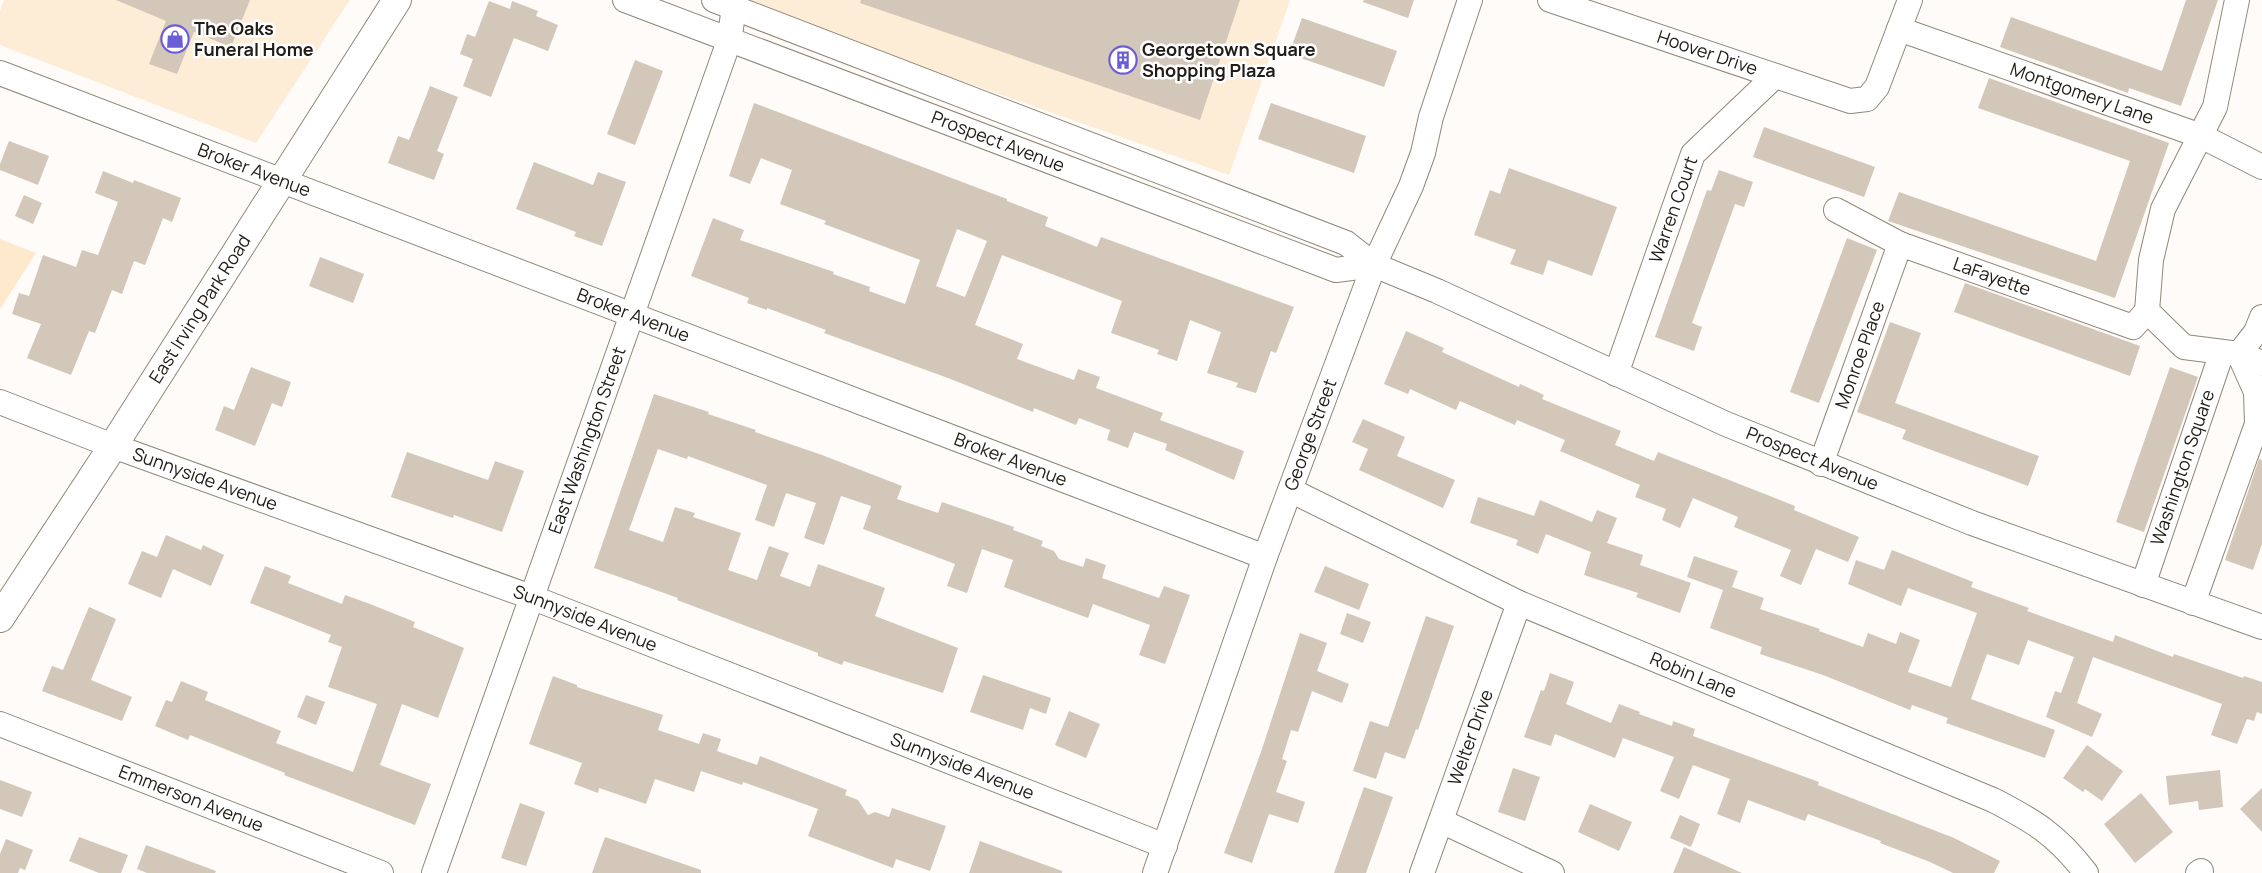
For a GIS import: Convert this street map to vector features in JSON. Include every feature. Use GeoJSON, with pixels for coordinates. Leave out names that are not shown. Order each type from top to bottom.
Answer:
{"type":"FeatureCollection","features":[{"type":"Feature","properties":{"kind":"main road","name":"East Irving Park Road"},"geometry":{"type":"LineString","coordinates":[[0,618],[113,446],[397,0]]}},
{"type":"Feature","properties":{"kind":"street","name":"Prospect Avenue"},"geometry":{"type":"LineString","coordinates":[[625,0],[1336,270],[1374,265]]}},
{"type":"Feature","properties":{"kind":"street","name":"George Street"},"geometry":{"type":"LineString","coordinates":[[1155,873],[1265,557],[1374,265],[1411,186],[1423,153],[1431,117],[1470,0]]}},
{"type":"Feature","properties":{"kind":"street","name":"Hoover Drive"},"geometry":{"type":"LineString","coordinates":[[1550,0],[1850,101],[1866,100],[1878,87],[1899,29]]}},
{"type":"Feature","properties":{"kind":"street"},"geometry":{"type":"LineString","coordinates":[[1899,29],[1910,0]]}},
{"type":"Feature","properties":{"kind":"street"},"geometry":{"type":"LineString","coordinates":[[2237,0],[2215,107],[2163,209],[2151,260],[2146,311],[2184,348],[2230,353],[2262,363]]}},
{"type":"Feature","properties":{"kind":"street","name":"Prospect Avenue"},"geometry":{"type":"LineString","coordinates":[[724,4],[1346,243],[1374,265],[1726,424],[1821,464],[1972,523],[2262,627]]}},
{"type":"Feature","properties":{"kind":"street","name":"East Washington Street"},"geometry":{"type":"LineString","coordinates":[[434,873],[729,40],[724,4]]}},
{"type":"Feature","properties":{"kind":"street","name":"Montgomery Lane"},"geometry":{"type":"LineString","coordinates":[[1899,29],[2201,136],[2261,167]]}},
{"type":"Feature","properties":{"kind":"street","name":"Broker Avenue"},"geometry":{"type":"LineString","coordinates":[[0,73],[1265,557]]}},
{"type":"Feature","properties":{"kind":"street","name":"Warren Court"},"geometry":{"type":"LineString","coordinates":[[1616,374],[1693,154],[1775,76]]}},
{"type":"Feature","properties":{"kind":"street","name":"LaFayette"},"geometry":{"type":"LineString","coordinates":[[1836,210],[1900,244],[2134,327],[2146,311]]}},
{"type":"Feature","properties":{"kind":"street","name":"Monroe Place"},"geometry":{"type":"LineString","coordinates":[[1821,464],[1900,244]]}},
{"type":"Feature","properties":{"kind":"street","name":"Washington Square"},"geometry":{"type":"LineString","coordinates":[[2143,584],[2230,353],[2256,332],[2262,317]]}},
{"type":"Feature","properties":{"kind":"street"},"geometry":{"type":"LineString","coordinates":[[2194,603],[2257,424],[2256,392],[2230,353]]}},
{"type":"Feature","properties":{"kind":"street","name":"Sunnyside Avenue"},"geometry":{"type":"LineString","coordinates":[[0,402],[113,446],[532,597],[1165,846]]}},
{"type":"Feature","properties":{"kind":"street","name":"Robin Lane"},"geometry":{"type":"LineString","coordinates":[[1290,490],[1518,604],[1993,800],[2036,822],[2068,849],[2086,873]]}},
{"type":"Feature","properties":{"kind":"street","name":"Welter Drive"},"geometry":{"type":"LineString","coordinates":[[1422,873],[1518,604]]}},
{"type":"Feature","properties":{"kind":"street","name":"Emmerson Avenue"},"geometry":{"type":"LineString","coordinates":[[0,724],[381,873]]}},
{"type":"Feature","properties":{"kind":"street"},"geometry":{"type":"LineString","coordinates":[[1441,821],[1552,873]]}},
{"type":"Feature","properties":{"kind":"shaded area"},"geometry":{"type":"Polygon","coordinates":[[[4,0],[350,0],[256,143],[0,45],[0,11],[4,0]]]}},
{"type":"Feature","properties":{"kind":"shaded area","name":"Georgetown Square Shopping Plaza"},"geometry":{"type":"Polygon","coordinates":[[[732,0],[1290,0],[1229,175],[732,0]]]}},
{"type":"Feature","properties":{"kind":"shaded area"},"geometry":{"type":"Polygon","coordinates":[[[0,239],[36,253],[0,309],[0,239]]]}},
{"type":"Feature","properties":{"kind":"building","name":"The Oaks Funeral Home"},"geometry":{"type":"Polygon","coordinates":[[[116,0],[250,0],[231,47],[194,32],[177,74],[149,64],[166,21],[116,0]]]}},
{"type":"Feature","properties":{"kind":"building","name":"Georgetown Square Shopping Plaza"},"geometry":{"type":"Polygon","coordinates":[[[861,0],[1240,0],[1200,120],[860,3],[861,0]]]}},
{"type":"Feature","properties":{"kind":"building"},"geometry":{"type":"Polygon","coordinates":[[[1364,0],[1414,0],[1408,18],[1363,2],[1364,0]]]}},
{"type":"Feature","properties":{"kind":"building"},"geometry":{"type":"Polygon","coordinates":[[[2186,0],[2218,0],[2181,106],[2129,88],[2128,93],[2000,47],[2011,17],[2162,71],[2186,0]]]}},
{"type":"Feature","properties":{"kind":"building"},"geometry":{"type":"Polygon","coordinates":[[[489,1],[510,9],[512,1],[538,11],[536,16],[558,25],[548,51],[514,38],[491,97],[463,86],[473,59],[460,54],[467,34],[475,37],[489,1]]]}},
{"type":"Feature","properties":{"kind":"building"},"geometry":{"type":"Polygon","coordinates":[[[1302,18],[1397,51],[1384,87],[1289,54],[1302,18]]]}},
{"type":"Feature","properties":{"kind":"building"},"geometry":{"type":"Polygon","coordinates":[[[635,60],[663,71],[635,145],[607,134],[635,60]]]}},
{"type":"Feature","properties":{"kind":"building"},"geometry":{"type":"Polygon","coordinates":[[[1989,78],[2169,143],[2115,298],[1888,221],[1899,192],[2096,261],[2130,161],[1978,108],[1989,78]]]}},
{"type":"Feature","properties":{"kind":"building"},"geometry":{"type":"Polygon","coordinates":[[[430,86],[458,97],[437,151],[444,154],[434,180],[388,163],[398,136],[409,140],[430,86]]]}},
{"type":"Feature","properties":{"kind":"building"},"geometry":{"type":"Polygon","coordinates":[[[754,103],[1007,199],[1007,201],[1048,217],[1045,226],[1097,247],[1101,237],[1294,307],[1276,353],[1271,351],[1256,393],[1236,387],[1238,383],[1207,373],[1221,332],[1190,320],[1177,361],[1157,354],[1159,350],[1111,333],[1122,301],[1002,255],[975,325],[1023,344],[1017,359],[1074,380],[1078,369],[1100,377],[1096,388],[1163,413],[1160,420],[1244,451],[1234,480],[1165,450],[1167,444],[1134,432],[1128,448],[1107,440],[1110,430],[1079,418],[1076,425],[1034,408],[1033,412],[948,378],[824,333],[826,330],[767,308],[767,310],[747,303],[749,298],[691,276],[713,218],[744,230],[740,240],[834,272],[833,274],[870,287],[869,291],[905,304],[920,260],[824,224],[826,221],[780,204],[792,170],[761,158],[750,184],[729,176],[754,103]],[[957,229],[936,286],[965,297],[987,241],[957,229]]]}},
{"type":"Feature","properties":{"kind":"building"},"geometry":{"type":"Polygon","coordinates":[[[1271,103],[1366,136],[1354,173],[1258,139],[1271,103]]]}},
{"type":"Feature","properties":{"kind":"building"},"geometry":{"type":"Polygon","coordinates":[[[1764,127],[1875,167],[1864,197],[1753,157],[1764,127]]]}},
{"type":"Feature","properties":{"kind":"building"},"geometry":{"type":"Polygon","coordinates":[[[9,141],[49,156],[38,185],[0,170],[0,164],[9,141]]]}},
{"type":"Feature","properties":{"kind":"building"},"geometry":{"type":"Polygon","coordinates":[[[534,162],[593,185],[598,172],[626,182],[602,246],[574,236],[576,232],[516,209],[534,162]]]}},
{"type":"Feature","properties":{"kind":"building"},"geometry":{"type":"Polygon","coordinates":[[[1509,168],[1617,207],[1592,276],[1548,260],[1543,275],[1510,264],[1516,250],[1474,235],[1490,190],[1500,194],[1509,168]]]}},
{"type":"Feature","properties":{"kind":"building"},"geometry":{"type":"Polygon","coordinates":[[[1719,170],[1753,182],[1744,207],[1735,204],[1692,323],[1702,327],[1694,351],[1655,337],[1707,190],[1711,191],[1719,170]]]}},
{"type":"Feature","properties":{"kind":"building"},"geometry":{"type":"Polygon","coordinates":[[[103,171],[133,183],[134,180],[181,198],[172,222],[163,218],[145,265],[134,261],[122,294],[112,290],[95,333],[89,331],[71,375],[27,358],[41,324],[12,314],[19,293],[29,296],[43,255],[76,267],[82,250],[98,255],[118,202],[95,193],[103,171]]]}},
{"type":"Feature","properties":{"kind":"building"},"geometry":{"type":"Polygon","coordinates":[[[24,195],[42,203],[33,224],[15,216],[24,195]]]}},
{"type":"Feature","properties":{"kind":"building"},"geometry":{"type":"Polygon","coordinates":[[[1847,238],[1877,250],[1819,403],[1790,392],[1847,238]]]}},
{"type":"Feature","properties":{"kind":"building"},"geometry":{"type":"Polygon","coordinates":[[[320,257],[364,274],[353,303],[309,286],[320,257]]]}},
{"type":"Feature","properties":{"kind":"building"},"geometry":{"type":"Polygon","coordinates":[[[1965,283],[2140,346],[2130,376],[1954,312],[1965,283]]]}},
{"type":"Feature","properties":{"kind":"building"},"geometry":{"type":"Polygon","coordinates":[[[1890,322],[1921,333],[1895,403],[2039,456],[2028,486],[1902,439],[1906,430],[1857,412],[1890,322]]]}},
{"type":"Feature","properties":{"kind":"building"},"geometry":{"type":"Polygon","coordinates":[[[1406,331],[1444,348],[1442,352],[1519,387],[1520,384],[1544,395],[1542,399],[1621,431],[1615,445],[1654,461],[1658,452],[1795,506],[1794,510],[1859,537],[1848,562],[1816,549],[1801,585],[1780,576],[1791,550],[1734,527],[1738,517],[1693,498],[1680,528],[1662,520],[1666,509],[1635,497],[1640,485],[1560,451],[1565,440],[1517,420],[1515,425],[1460,401],[1456,410],[1410,389],[1408,394],[1384,384],[1406,331]]]}},
{"type":"Feature","properties":{"kind":"building"},"geometry":{"type":"Polygon","coordinates":[[[251,367],[291,382],[282,407],[272,403],[255,446],[215,430],[224,406],[234,410],[251,367]]]}},
{"type":"Feature","properties":{"kind":"building"},"geometry":{"type":"Polygon","coordinates":[[[2170,367],[2198,377],[2144,532],[2116,522],[2170,367]]]}},
{"type":"Feature","properties":{"kind":"building"},"geometry":{"type":"Polygon","coordinates":[[[654,394],[709,412],[708,414],[756,430],[755,432],[822,455],[902,486],[897,499],[938,513],[942,502],[1014,527],[1013,530],[1043,541],[1041,546],[1054,551],[1059,559],[1083,567],[1086,558],[1106,565],[1102,578],[1159,598],[1164,586],[1190,595],[1165,664],[1139,655],[1150,625],[1093,604],[1088,618],[1004,587],[1013,560],[982,549],[967,593],[947,586],[955,564],[863,529],[871,506],[841,496],[824,545],[804,538],[816,503],[786,493],[774,527],[755,520],[767,485],[688,456],[687,459],[658,449],[629,530],[663,542],[675,507],[695,513],[693,517],[741,533],[728,570],[757,580],[769,546],[789,553],[780,576],[810,587],[818,564],[885,588],[875,616],[958,648],[943,693],[844,661],[842,665],[818,656],[818,653],[677,600],[678,598],[594,568],[654,394]]]}},
{"type":"Feature","properties":{"kind":"building"},"geometry":{"type":"Polygon","coordinates":[[[1363,419],[1405,437],[1397,456],[1455,480],[1443,508],[1359,470],[1368,449],[1352,442],[1363,419]]]}},
{"type":"Feature","properties":{"kind":"building"},"geometry":{"type":"Polygon","coordinates":[[[407,452],[488,480],[495,461],[524,471],[502,532],[454,515],[453,518],[391,497],[407,452]]]}},
{"type":"Feature","properties":{"kind":"building"},"geometry":{"type":"Polygon","coordinates":[[[2259,459],[2262,460],[2262,544],[2253,570],[2225,560],[2259,459]]]}},
{"type":"Feature","properties":{"kind":"building"},"geometry":{"type":"Polygon","coordinates":[[[1478,497],[1534,516],[1540,500],[1592,522],[1597,510],[1617,518],[1607,543],[1643,555],[1640,565],[1691,583],[1680,613],[1636,597],[1638,593],[1584,575],[1591,552],[1546,534],[1538,554],[1516,545],[1518,540],[1470,523],[1478,497]]]}},
{"type":"Feature","properties":{"kind":"building"},"geometry":{"type":"Polygon","coordinates":[[[166,535],[201,550],[203,545],[224,555],[211,586],[173,569],[161,598],[128,584],[142,551],[157,557],[166,535]]]}},
{"type":"Feature","properties":{"kind":"building"},"geometry":{"type":"Polygon","coordinates":[[[1892,550],[1973,582],[1971,587],[2029,608],[2027,611],[2113,642],[2115,635],[2173,657],[2174,654],[2243,678],[2244,676],[2262,682],[2262,714],[2257,712],[2254,721],[2247,719],[2237,744],[2211,735],[2222,704],[2093,657],[2077,703],[2102,714],[2092,737],[2046,717],[2055,691],[2061,693],[2074,657],[2028,640],[2019,665],[1987,654],[1971,699],[2055,730],[2045,758],[1946,723],[1948,718],[1912,705],[1910,710],[1823,675],[1760,654],[1762,647],[1710,628],[1723,590],[1687,577],[1694,556],[1738,571],[1732,587],[1764,598],[1760,609],[1820,629],[1819,631],[1863,647],[1868,633],[1896,644],[1900,632],[1920,640],[1908,672],[1951,687],[1977,613],[1908,588],[1901,606],[1848,584],[1856,560],[1884,570],[1892,550]]]}},
{"type":"Feature","properties":{"kind":"building"},"geometry":{"type":"Polygon","coordinates":[[[265,566],[291,576],[288,583],[342,604],[345,595],[370,604],[415,622],[413,627],[464,648],[438,718],[402,704],[380,765],[431,784],[415,825],[284,775],[285,773],[190,735],[188,740],[155,726],[166,700],[172,702],[181,681],[208,692],[205,700],[281,731],[276,743],[353,772],[377,704],[328,687],[342,647],[328,642],[331,635],[250,603],[265,566]]]}},
{"type":"Feature","properties":{"kind":"building"},"geometry":{"type":"Polygon","coordinates":[[[1325,566],[1369,584],[1359,610],[1314,592],[1325,566]]]}},
{"type":"Feature","properties":{"kind":"building"},"geometry":{"type":"Polygon","coordinates":[[[89,607],[116,619],[91,680],[132,697],[122,721],[42,691],[52,666],[63,670],[89,607]]]}},
{"type":"Feature","properties":{"kind":"building"},"geometry":{"type":"Polygon","coordinates":[[[1347,613],[1371,622],[1363,643],[1340,634],[1347,613]]]}},
{"type":"Feature","properties":{"kind":"building"},"geometry":{"type":"Polygon","coordinates":[[[1426,616],[1454,626],[1418,730],[1416,729],[1405,759],[1385,752],[1376,779],[1353,771],[1370,721],[1388,727],[1426,616]]]}},
{"type":"Feature","properties":{"kind":"building"},"geometry":{"type":"Polygon","coordinates":[[[1300,633],[1327,643],[1317,671],[1349,684],[1342,703],[1312,691],[1298,732],[1291,730],[1282,759],[1287,761],[1276,792],[1305,802],[1298,823],[1269,814],[1252,863],[1224,853],[1261,752],[1300,633]]]}},
{"type":"Feature","properties":{"kind":"building"},"geometry":{"type":"Polygon","coordinates":[[[1550,673],[1574,682],[1566,704],[1611,723],[1619,704],[1640,712],[1639,714],[1672,726],[1673,721],[1695,729],[1693,736],[1819,782],[1818,785],[1954,838],[2000,861],[1994,873],[1953,873],[1880,843],[1881,841],[1808,814],[1805,821],[1748,800],[1740,823],[1717,814],[1730,779],[1693,765],[1679,799],[1660,791],[1674,757],[1623,738],[1615,758],[1555,734],[1551,746],[1524,737],[1541,690],[1544,691],[1550,673]]]}},
{"type":"Feature","properties":{"kind":"building"},"geometry":{"type":"Polygon","coordinates":[[[983,675],[1051,698],[1046,714],[1030,708],[1023,730],[970,712],[983,675]]]}},
{"type":"Feature","properties":{"kind":"building"},"geometry":{"type":"Polygon","coordinates":[[[553,676],[577,685],[577,687],[663,715],[658,730],[699,744],[703,733],[721,739],[717,751],[757,765],[760,756],[847,790],[845,795],[858,800],[868,815],[875,812],[889,817],[892,808],[946,826],[930,871],[896,859],[893,868],[808,836],[818,809],[743,782],[742,785],[701,771],[694,792],[655,779],[646,804],[599,788],[598,793],[574,784],[582,763],[529,744],[553,676]]]}},
{"type":"Feature","properties":{"kind":"building"},"geometry":{"type":"Polygon","coordinates":[[[306,695],[325,702],[316,725],[297,717],[306,695]]]}},
{"type":"Feature","properties":{"kind":"building"},"geometry":{"type":"Polygon","coordinates":[[[1069,711],[1100,724],[1086,758],[1055,745],[1069,711]]]}},
{"type":"Feature","properties":{"kind":"building"},"geometry":{"type":"Polygon","coordinates":[[[2087,745],[2123,771],[2102,801],[2085,789],[2083,792],[2063,778],[2087,745]]]}},
{"type":"Feature","properties":{"kind":"building"},"geometry":{"type":"Polygon","coordinates":[[[1513,768],[1540,777],[1525,821],[1498,812],[1513,768]]]}},
{"type":"Feature","properties":{"kind":"building"},"geometry":{"type":"Polygon","coordinates":[[[2220,770],[2223,807],[2199,810],[2198,801],[2169,805],[2166,776],[2220,770]]]}},
{"type":"Feature","properties":{"kind":"building"},"geometry":{"type":"Polygon","coordinates":[[[0,780],[32,792],[22,817],[0,809],[0,780]]]}},
{"type":"Feature","properties":{"kind":"building"},"geometry":{"type":"Polygon","coordinates":[[[1364,787],[1393,797],[1366,873],[1334,873],[1364,787]]]}},
{"type":"Feature","properties":{"kind":"building"},"geometry":{"type":"Polygon","coordinates":[[[2262,788],[2262,832],[2240,809],[2262,788]]]}},
{"type":"Feature","properties":{"kind":"building"},"geometry":{"type":"Polygon","coordinates":[[[2141,793],[2173,832],[2135,863],[2104,824],[2141,793]]]}},
{"type":"Feature","properties":{"kind":"building"},"geometry":{"type":"Polygon","coordinates":[[[520,803],[545,812],[526,866],[501,858],[520,803]]]}},
{"type":"Feature","properties":{"kind":"building"},"geometry":{"type":"Polygon","coordinates":[[[1590,804],[1632,822],[1619,851],[1578,832],[1590,804]]]}},
{"type":"Feature","properties":{"kind":"building"},"geometry":{"type":"Polygon","coordinates":[[[1680,815],[1700,824],[1691,847],[1670,838],[1680,815]]]}},
{"type":"Feature","properties":{"kind":"building"},"geometry":{"type":"Polygon","coordinates":[[[79,837],[128,855],[121,873],[99,873],[69,861],[79,837]]]}},
{"type":"Feature","properties":{"kind":"building"},"geometry":{"type":"Polygon","coordinates":[[[605,837],[701,870],[701,873],[592,873],[605,837]]]}},
{"type":"Feature","properties":{"kind":"building"},"geometry":{"type":"Polygon","coordinates":[[[6,839],[33,850],[25,870],[20,868],[18,873],[0,873],[0,854],[6,839]]]}},
{"type":"Feature","properties":{"kind":"building"},"geometry":{"type":"Polygon","coordinates":[[[980,841],[1062,871],[1062,873],[969,873],[980,841]]]}},
{"type":"Feature","properties":{"kind":"building"},"geometry":{"type":"Polygon","coordinates":[[[146,845],[216,871],[215,873],[147,873],[137,869],[146,845]]]}},
{"type":"Feature","properties":{"kind":"building"},"geometry":{"type":"Polygon","coordinates":[[[1684,847],[1742,873],[1673,873],[1684,847]]]}},
{"type":"Feature","properties":{"kind":"place","name":"The Oaks Funeral Home"},"geometry":{"type":"Point","coordinates":[175,39]}},
{"type":"Feature","properties":{"kind":"place","name":"Georgetown Square Shopping Plaza"},"geometry":{"type":"Point","coordinates":[1123,60]}}]}
